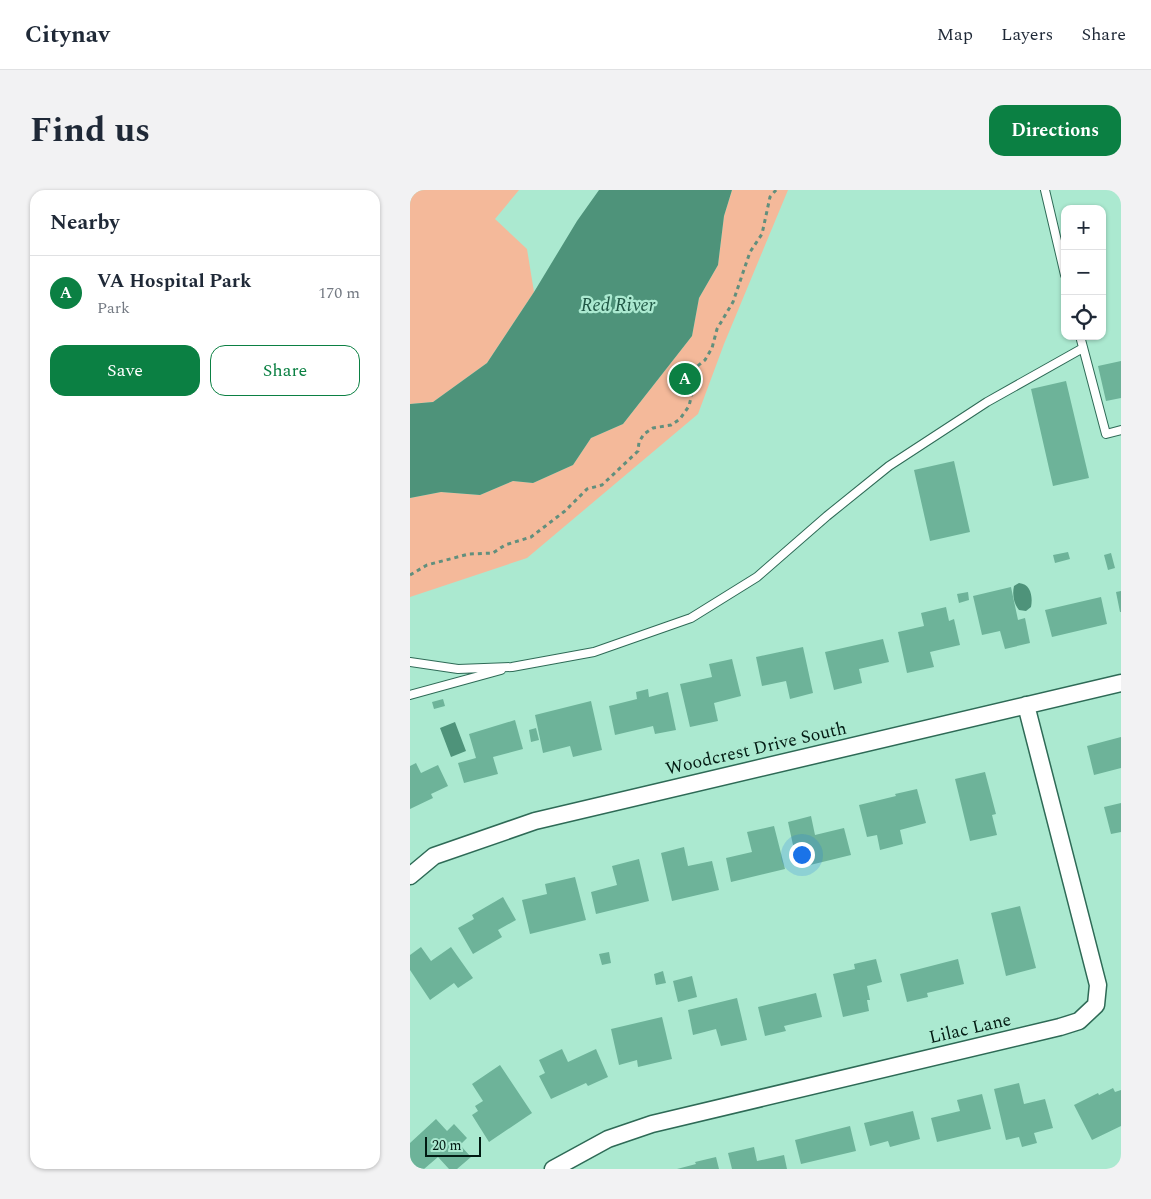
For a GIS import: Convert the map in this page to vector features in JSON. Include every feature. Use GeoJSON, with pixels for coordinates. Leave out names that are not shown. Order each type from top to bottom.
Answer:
{"type":"FeatureCollection","features":[{"type":"Feature","properties":{"kind":"street","name":"Woodcrest Drive South"},"geometry":{"type":"LineString","coordinates":[[410,876],[434,856],[535,821],[1121,683]]}},
{"type":"Feature","properties":{"kind":"street","name":"Lilac Lane"},"geometry":{"type":"LineString","coordinates":[[553,1169],[608,1139],[652,1124],[1060,1027],[1079,1021],[1096,1005],[1098,985],[1026,705]]}},
{"type":"Feature","properties":{"kind":"lane"},"geometry":{"type":"LineString","coordinates":[[1045,190],[1061,258]]}},
{"type":"Feature","properties":{"kind":"lane"},"geometry":{"type":"LineString","coordinates":[[1081,340],[1106,434],[1121,430]]}},
{"type":"Feature","properties":{"kind":"lane"},"geometry":{"type":"LineString","coordinates":[[410,695],[512,667],[594,652],[691,618],[757,577],[888,466],[987,402],[1083,348]]}},
{"type":"Feature","properties":{"kind":"lane"},"geometry":{"type":"LineString","coordinates":[[410,662],[458,669],[512,667]]}},
{"type":"Feature","properties":{"kind":"path"},"geometry":{"type":"LineString","coordinates":[[410,576],[427,565],[469,554],[493,553],[505,545],[531,537],[565,511],[587,488],[602,485],[638,451],[639,442],[644,434],[653,428],[671,426],[680,419],[690,406],[695,368],[705,360],[712,348],[717,329],[733,302],[750,252],[762,234],[770,197],[776,190]]}},
{"type":"Feature","properties":{"kind":"shaded area"},"geometry":{"type":"Polygon","coordinates":[[[410,190],[519,190],[495,219],[527,249],[534,292],[487,363],[433,402],[410,404],[410,190]]]}},
{"type":"Feature","properties":{"kind":"shaded area"},"geometry":{"type":"Polygon","coordinates":[[[732,190],[788,190],[724,344],[698,414],[527,558],[410,597],[410,498],[441,492],[480,495],[513,481],[533,483],[573,465],[591,438],[623,424],[692,336],[699,298],[718,265],[724,216],[732,190]]]}},
{"type":"Feature","properties":{"kind":"water","name":"Red River"},"geometry":{"type":"Polygon","coordinates":[[[599,190],[732,190],[724,216],[718,265],[699,298],[692,336],[623,424],[591,438],[573,465],[533,483],[513,481],[480,495],[441,492],[410,498],[410,404],[433,402],[487,363],[534,292],[577,221],[599,190]]]}},
{"type":"Feature","properties":{"kind":"water"},"geometry":{"type":"Polygon","coordinates":[[[1019,583],[1029,588],[1032,599],[1031,607],[1026,611],[1019,610],[1014,599],[1014,586],[1019,583]]]}},
{"type":"Feature","properties":{"kind":"water"},"geometry":{"type":"Polygon","coordinates":[[[455,722],[466,751],[451,757],[440,728],[455,722]]]}},
{"type":"Feature","properties":{"kind":"building"},"geometry":{"type":"Polygon","coordinates":[[[1121,361],[1121,398],[1106,401],[1098,366],[1121,361]]]}},
{"type":"Feature","properties":{"kind":"building"},"geometry":{"type":"Polygon","coordinates":[[[1066,381],[1089,478],[1053,486],[1031,389],[1066,381]]]}},
{"type":"Feature","properties":{"kind":"building"},"geometry":{"type":"Polygon","coordinates":[[[954,461],[970,532],[930,541],[914,470],[954,461]]]}},
{"type":"Feature","properties":{"kind":"building"},"geometry":{"type":"Polygon","coordinates":[[[1068,552],[1070,559],[1055,563],[1053,555],[1068,552]]]}},
{"type":"Feature","properties":{"kind":"building"},"geometry":{"type":"Polygon","coordinates":[[[1111,553],[1115,568],[1108,570],[1104,555],[1111,553]]]}},
{"type":"Feature","properties":{"kind":"building"},"geometry":{"type":"Polygon","coordinates":[[[1011,587],[1018,620],[1025,618],[1030,643],[1005,649],[1000,631],[982,635],[973,596],[1011,587]]]}},
{"type":"Feature","properties":{"kind":"building"},"geometry":{"type":"Polygon","coordinates":[[[1121,591],[1121,612],[1120,612],[1116,592],[1121,591]]]}},
{"type":"Feature","properties":{"kind":"building"},"geometry":{"type":"Polygon","coordinates":[[[968,592],[969,600],[959,603],[957,594],[968,592]]]}},
{"type":"Feature","properties":{"kind":"building"},"geometry":{"type":"Polygon","coordinates":[[[1101,597],[1107,624],[1052,637],[1045,610],[1101,597]]]}},
{"type":"Feature","properties":{"kind":"building"},"geometry":{"type":"Polygon","coordinates":[[[946,607],[949,621],[954,619],[960,645],[930,652],[934,667],[907,673],[898,632],[924,626],[921,613],[946,607]]]}},
{"type":"Feature","properties":{"kind":"building"},"geometry":{"type":"Polygon","coordinates":[[[883,639],[889,662],[859,669],[862,683],[834,690],[825,652],[883,639]]]}},
{"type":"Feature","properties":{"kind":"building"},"geometry":{"type":"Polygon","coordinates":[[[803,647],[813,693],[790,699],[786,681],[762,686],[756,657],[803,647]]]}},
{"type":"Feature","properties":{"kind":"building"},"geometry":{"type":"Polygon","coordinates":[[[732,659],[741,696],[714,703],[718,721],[690,727],[680,684],[712,677],[709,664],[732,659]]]}},
{"type":"Feature","properties":{"kind":"building"},"geometry":{"type":"Polygon","coordinates":[[[648,689],[649,697],[668,692],[676,730],[655,734],[653,726],[615,735],[609,706],[637,699],[636,692],[648,689]]]}},
{"type":"Feature","properties":{"kind":"building"},"geometry":{"type":"Polygon","coordinates":[[[443,699],[445,706],[434,709],[432,702],[443,699]]]}},
{"type":"Feature","properties":{"kind":"building"},"geometry":{"type":"Polygon","coordinates":[[[591,701],[602,750],[573,757],[570,746],[543,753],[535,715],[591,701]]]}},
{"type":"Feature","properties":{"kind":"building"},"geometry":{"type":"Polygon","coordinates":[[[515,720],[523,749],[493,757],[498,774],[464,783],[458,763],[476,758],[469,734],[515,720]]]}},
{"type":"Feature","properties":{"kind":"building"},"geometry":{"type":"Polygon","coordinates":[[[536,728],[539,740],[531,742],[529,730],[536,728]]]}},
{"type":"Feature","properties":{"kind":"building"},"geometry":{"type":"Polygon","coordinates":[[[1121,737],[1121,768],[1094,775],[1087,746],[1121,737]]]}},
{"type":"Feature","properties":{"kind":"building"},"geometry":{"type":"Polygon","coordinates":[[[416,763],[421,773],[438,765],[448,786],[431,794],[433,798],[410,809],[410,766],[416,763]]]}},
{"type":"Feature","properties":{"kind":"building"},"geometry":{"type":"Polygon","coordinates":[[[985,772],[996,814],[992,815],[997,835],[970,841],[955,779],[985,772]]]}},
{"type":"Feature","properties":{"kind":"building"},"geometry":{"type":"Polygon","coordinates":[[[917,789],[926,823],[900,830],[903,844],[880,850],[877,835],[867,837],[859,805],[917,789]]]}},
{"type":"Feature","properties":{"kind":"building"},"geometry":{"type":"Polygon","coordinates":[[[1121,803],[1121,832],[1111,834],[1104,807],[1121,803]]]}},
{"type":"Feature","properties":{"kind":"building"},"geometry":{"type":"Polygon","coordinates":[[[811,816],[815,835],[844,828],[851,855],[806,866],[800,844],[793,845],[788,822],[811,816]]]}},
{"type":"Feature","properties":{"kind":"building"},"geometry":{"type":"Polygon","coordinates":[[[774,826],[785,869],[731,882],[726,858],[752,852],[747,832],[774,826]]]}},
{"type":"Feature","properties":{"kind":"building"},"geometry":{"type":"Polygon","coordinates":[[[684,847],[688,866],[712,861],[719,890],[672,901],[661,853],[684,847]]]}},
{"type":"Feature","properties":{"kind":"building"},"geometry":{"type":"Polygon","coordinates":[[[639,859],[649,901],[596,914],[591,892],[617,885],[612,866],[639,859]]]}},
{"type":"Feature","properties":{"kind":"building"},"geometry":{"type":"Polygon","coordinates":[[[575,877],[586,920],[530,934],[522,900],[547,894],[545,884],[575,877]]]}},
{"type":"Feature","properties":{"kind":"building"},"geometry":{"type":"Polygon","coordinates":[[[503,897],[516,920],[498,930],[502,937],[473,954],[458,928],[474,919],[472,915],[503,897]]]}},
{"type":"Feature","properties":{"kind":"building"},"geometry":{"type":"Polygon","coordinates":[[[1020,906],[1036,968],[1006,976],[991,913],[1020,906]]]}},
{"type":"Feature","properties":{"kind":"building"},"geometry":{"type":"Polygon","coordinates":[[[421,947],[431,961],[451,947],[473,978],[458,988],[454,983],[430,1000],[410,970],[410,955],[421,947]]]}},
{"type":"Feature","properties":{"kind":"building"},"geometry":{"type":"Polygon","coordinates":[[[609,952],[611,963],[602,965],[599,954],[609,952]]]}},
{"type":"Feature","properties":{"kind":"building"},"geometry":{"type":"Polygon","coordinates":[[[876,959],[882,982],[867,986],[870,1000],[867,1000],[869,1011],[843,1017],[833,974],[855,969],[854,964],[876,959]]]}},
{"type":"Feature","properties":{"kind":"building"},"geometry":{"type":"Polygon","coordinates":[[[958,959],[964,984],[927,993],[928,997],[907,1002],[900,974],[958,959]]]}},
{"type":"Feature","properties":{"kind":"building"},"geometry":{"type":"Polygon","coordinates":[[[663,971],[666,983],[656,985],[654,974],[663,971]]]}},
{"type":"Feature","properties":{"kind":"building"},"geometry":{"type":"Polygon","coordinates":[[[692,976],[697,997],[678,1002],[673,981],[692,976]]]}},
{"type":"Feature","properties":{"kind":"building"},"geometry":{"type":"Polygon","coordinates":[[[816,993],[822,1017],[784,1026],[786,1031],[765,1036],[758,1007],[816,993]]]}},
{"type":"Feature","properties":{"kind":"building"},"geometry":{"type":"Polygon","coordinates":[[[737,998],[747,1040],[721,1046],[716,1029],[693,1035],[688,1010],[737,998]]]}},
{"type":"Feature","properties":{"kind":"building"},"geometry":{"type":"Polygon","coordinates":[[[662,1017],[672,1059],[638,1067],[637,1060],[619,1065],[611,1029],[662,1017]]]}},
{"type":"Feature","properties":{"kind":"building"},"geometry":{"type":"Polygon","coordinates":[[[562,1049],[568,1062],[596,1049],[608,1077],[588,1086],[586,1083],[551,1099],[539,1076],[545,1073],[539,1060],[562,1049]]]}},
{"type":"Feature","properties":{"kind":"building"},"geometry":{"type":"Polygon","coordinates":[[[500,1065],[532,1113],[489,1142],[472,1115],[478,1111],[475,1106],[483,1101],[472,1084],[500,1065]]]}},
{"type":"Feature","properties":{"kind":"building"},"geometry":{"type":"Polygon","coordinates":[[[1019,1083],[1024,1104],[1045,1099],[1053,1128],[1034,1133],[1037,1143],[1022,1147],[1019,1137],[1006,1140],[994,1089],[1019,1083]]]}},
{"type":"Feature","properties":{"kind":"building"},"geometry":{"type":"Polygon","coordinates":[[[1113,1088],[1115,1092],[1121,1090],[1121,1126],[1092,1140],[1074,1105],[1113,1088]]]}},
{"type":"Feature","properties":{"kind":"building"},"geometry":{"type":"Polygon","coordinates":[[[982,1094],[991,1129],[937,1142],[931,1118],[960,1111],[957,1100],[982,1094]]]}},
{"type":"Feature","properties":{"kind":"building"},"geometry":{"type":"Polygon","coordinates":[[[913,1111],[920,1139],[890,1147],[888,1141],[870,1146],[864,1123],[913,1111]]]}},
{"type":"Feature","properties":{"kind":"building"},"geometry":{"type":"Polygon","coordinates":[[[436,1119],[447,1131],[454,1124],[467,1138],[460,1145],[471,1157],[457,1169],[449,1169],[438,1157],[424,1169],[412,1169],[410,1167],[410,1143],[436,1119]]]}},
{"type":"Feature","properties":{"kind":"building"},"geometry":{"type":"Polygon","coordinates":[[[850,1126],[856,1151],[801,1164],[795,1140],[850,1126]]]}},
{"type":"Feature","properties":{"kind":"building"},"geometry":{"type":"Polygon","coordinates":[[[754,1147],[757,1161],[784,1155],[787,1169],[732,1169],[728,1153],[754,1147]]]}},
{"type":"Feature","properties":{"kind":"building"},"geometry":{"type":"Polygon","coordinates":[[[716,1157],[719,1169],[677,1169],[696,1164],[695,1162],[716,1157]]]}},
{"type":"Feature","properties":{"kind":"place","name":"VA Hospital Park"},"geometry":{"type":"Point","coordinates":[685,379]}}]}
